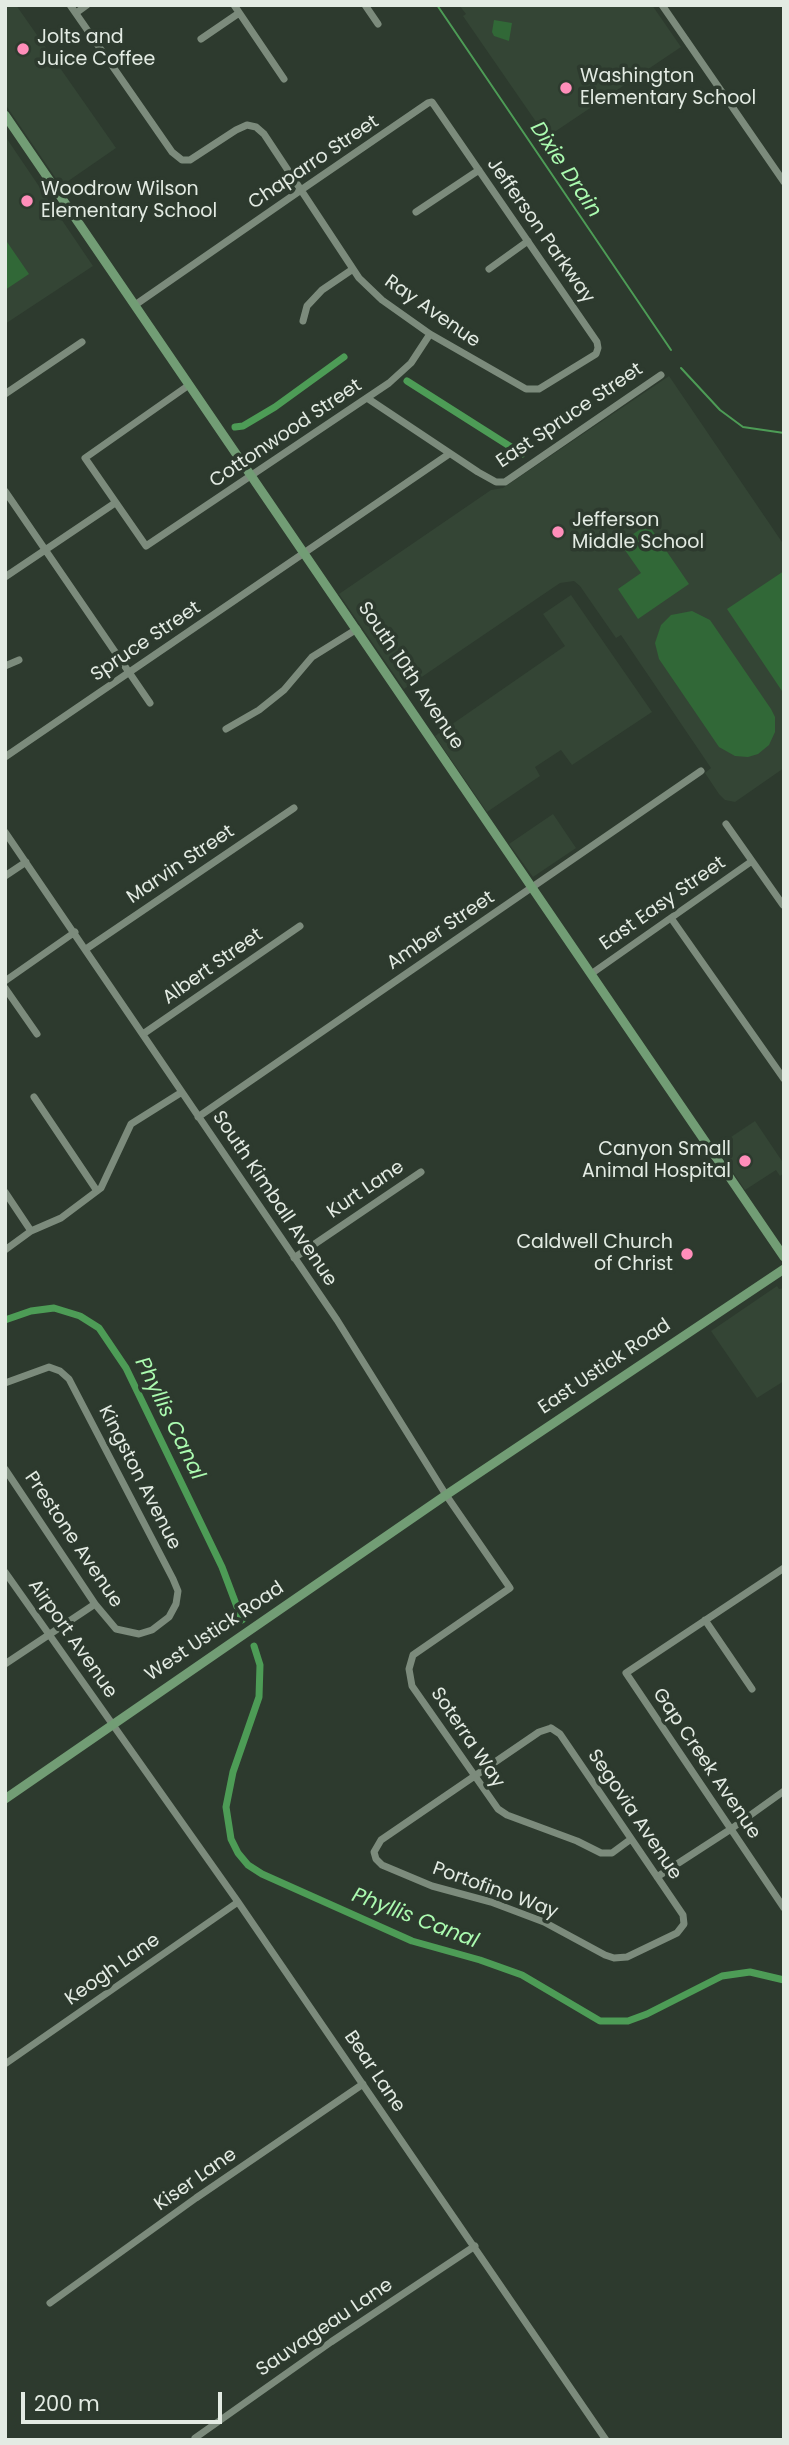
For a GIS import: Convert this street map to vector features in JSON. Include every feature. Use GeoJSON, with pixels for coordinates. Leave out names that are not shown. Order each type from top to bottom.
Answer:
{"type":"FeatureCollection","features":[{"type":"Feature","properties":{"kind":"main road","name":"South 10th Avenue"},"geometry":{"type":"LineString","coordinates":[[5,115],[784,1257]]}},
{"type":"Feature","properties":{"kind":"main road","name":"East Ustick Road"},"geometry":{"type":"LineString","coordinates":[[446,1495],[784,1269]]}},
{"type":"Feature","properties":{"kind":"main road","name":"West Ustick Road"},"geometry":{"type":"LineString","coordinates":[[5,1799],[446,1495]]}},
{"type":"Feature","properties":{"kind":"street"},"geometry":{"type":"LineString","coordinates":[[71,5],[76,13],[87,5]]}},
{"type":"Feature","properties":{"kind":"street"},"geometry":{"type":"LineString","coordinates":[[234,5],[284,79]]}},
{"type":"Feature","properties":{"kind":"street"},"geometry":{"type":"LineString","coordinates":[[365,5],[377,24]]}},
{"type":"Feature","properties":{"kind":"street"},"geometry":{"type":"LineString","coordinates":[[666,7],[784,182]]}},
{"type":"Feature","properties":{"kind":"street","name":"Ray Avenue"},"geometry":{"type":"LineString","coordinates":[[76,13],[172,152],[181,160],[190,160],[247,125],[256,127],[264,134],[359,278],[382,300],[430,334],[526,389],[539,389],[581,364]]}},
{"type":"Feature","properties":{"kind":"street"},"geometry":{"type":"LineString","coordinates":[[201,39],[239,13]]}},
{"type":"Feature","properties":{"kind":"street","name":"Chaparro Street"},"geometry":{"type":"LineString","coordinates":[[135,305],[428,103],[432,102],[440,112]]}},
{"type":"Feature","properties":{"kind":"street","name":"Jefferson Parkway"},"geometry":{"type":"LineString","coordinates":[[440,112],[597,342],[596,354],[581,364]]}},
{"type":"Feature","properties":{"kind":"street"},"geometry":{"type":"LineString","coordinates":[[416,212],[479,170]]}},
{"type":"Feature","properties":{"kind":"street"},"geometry":{"type":"LineString","coordinates":[[489,269],[528,241]]}},
{"type":"Feature","properties":{"kind":"street"},"geometry":{"type":"LineString","coordinates":[[303,321],[307,306],[322,290],[353,269]]}},
{"type":"Feature","properties":{"kind":"street","name":"Cottonwood Street"},"geometry":{"type":"LineString","coordinates":[[115,503],[146,546],[366,398],[411,363],[430,334]]}},
{"type":"Feature","properties":{"kind":"street"},"geometry":{"type":"LineString","coordinates":[[5,394],[82,342]]}},
{"type":"Feature","properties":{"kind":"street","name":"East Spruce Street"},"geometry":{"type":"LineString","coordinates":[[449,454],[496,482],[505,482],[661,375]]}},
{"type":"Feature","properties":{"kind":"street"},"geometry":{"type":"LineString","coordinates":[[5,577],[115,503],[85,458],[189,385]]}},
{"type":"Feature","properties":{"kind":"street"},"geometry":{"type":"LineString","coordinates":[[305,554],[449,454],[366,398]]}},
{"type":"Feature","properties":{"kind":"street"},"geometry":{"type":"LineString","coordinates":[[5,491],[150,702]]}},
{"type":"Feature","properties":{"kind":"street","name":"Spruce Street"},"geometry":{"type":"LineString","coordinates":[[5,757],[305,554]]}},
{"type":"Feature","properties":{"kind":"street"},"geometry":{"type":"LineString","coordinates":[[226,729],[259,710],[284,690],[312,657],[357,629]]}},
{"type":"Feature","properties":{"kind":"street"},"geometry":{"type":"LineString","coordinates":[[5,666],[19,660]]}},
{"type":"Feature","properties":{"kind":"street","name":"Amber Street"},"geometry":{"type":"LineString","coordinates":[[198,1116],[701,771]]}},
{"type":"Feature","properties":{"kind":"street","name":"Marvin Street"},"geometry":{"type":"LineString","coordinates":[[86,949],[293,808]]}},
{"type":"Feature","properties":{"kind":"street"},"geometry":{"type":"LineString","coordinates":[[726,824],[783,905]]}},
{"type":"Feature","properties":{"kind":"street","name":"South Kimball Avenue"},"geometry":{"type":"LineString","coordinates":[[5,832],[337,1320],[446,1495],[510,1588]]}},
{"type":"Feature","properties":{"kind":"street","name":"East Easy Street"},"geometry":{"type":"LineString","coordinates":[[591,974],[752,861]]}},
{"type":"Feature","properties":{"kind":"street"},"geometry":{"type":"LineString","coordinates":[[5,876],[26,862]]}},
{"type":"Feature","properties":{"kind":"street"},"geometry":{"type":"LineString","coordinates":[[671,918],[784,1078]]}},
{"type":"Feature","properties":{"kind":"street","name":"Albert Street"},"geometry":{"type":"LineString","coordinates":[[143,1034],[300,926]]}},
{"type":"Feature","properties":{"kind":"street"},"geometry":{"type":"LineString","coordinates":[[5,981],[75,932]]}},
{"type":"Feature","properties":{"kind":"street"},"geometry":{"type":"LineString","coordinates":[[5,988],[37,1034]]}},
{"type":"Feature","properties":{"kind":"street"},"geometry":{"type":"LineString","coordinates":[[5,1250],[31,1231],[61,1218],[101,1188],[131,1124],[182,1092]]}},
{"type":"Feature","properties":{"kind":"street"},"geometry":{"type":"LineString","coordinates":[[34,1097],[97,1191]]}},
{"type":"Feature","properties":{"kind":"street","name":"Kurt Lane"},"geometry":{"type":"LineString","coordinates":[[294,1258],[421,1172]]}},
{"type":"Feature","properties":{"kind":"street"},"geometry":{"type":"LineString","coordinates":[[5,1192],[31,1231]]}},
{"type":"Feature","properties":{"kind":"street","name":"Kingston Avenue"},"geometry":{"type":"LineString","coordinates":[[5,1383],[49,1367],[60,1371],[69,1379],[173,1579],[178,1591],[176,1604],[169,1617],[152,1630],[139,1634],[116,1629]]}},
{"type":"Feature","properties":{"kind":"street","name":"Prestone Avenue"},"geometry":{"type":"LineString","coordinates":[[5,1469],[95,1604],[116,1629]]}},
{"type":"Feature","properties":{"kind":"street"},"geometry":{"type":"LineString","coordinates":[[752,1689],[705,1620],[784,1568]]}},
{"type":"Feature","properties":{"kind":"street","name":"Airport Avenue"},"geometry":{"type":"LineString","coordinates":[[5,1573],[113,1724]]}},
{"type":"Feature","properties":{"kind":"street","name":"Soterra Way"},"geometry":{"type":"LineString","coordinates":[[510,1588],[413,1655],[408,1669],[412,1686],[498,1810],[601,1853],[612,1853],[631,1839]]}},
{"type":"Feature","properties":{"kind":"street"},"geometry":{"type":"LineString","coordinates":[[5,1664],[95,1604]]}},
{"type":"Feature","properties":{"kind":"street","name":"Gap Creek Avenue"},"geometry":{"type":"LineString","coordinates":[[705,1620],[626,1673],[784,1908]]}},
{"type":"Feature","properties":{"kind":"street","name":"Bear Lane"},"geometry":{"type":"LineString","coordinates":[[113,1724],[475,2246],[606,2440]]}},
{"type":"Feature","properties":{"kind":"street","name":"Segovia Avenue"},"geometry":{"type":"LineString","coordinates":[[474,1777],[539,1732],[551,1728],[560,1734],[683,1915],[684,1924]]}},
{"type":"Feature","properties":{"kind":"street","name":"Portofino Way"},"geometry":{"type":"LineString","coordinates":[[474,1777],[381,1840],[374,1852],[376,1859],[382,1865],[432,1886],[491,1902],[544,1922],[614,1958],[626,1957],[677,1933],[684,1924]]}},
{"type":"Feature","properties":{"kind":"street"},"geometry":{"type":"LineString","coordinates":[[657,1877],[732,1829],[784,1791]]}},
{"type":"Feature","properties":{"kind":"street","name":"Keogh Lane"},"geometry":{"type":"LineString","coordinates":[[5,2064],[238,1902]]}},
{"type":"Feature","properties":{"kind":"street","name":"Kiser Lane"},"geometry":{"type":"LineString","coordinates":[[50,2303],[363,2084]]}},
{"type":"Feature","properties":{"kind":"street","name":"Sauvageau Lane"},"geometry":{"type":"LineString","coordinates":[[195,2438],[331,2342],[475,2246]]}},
{"type":"Feature","properties":{"kind":"shaded area"},"geometry":{"type":"Polygon","coordinates":[[[5,5],[16,5],[116,148],[61,186],[5,104],[5,5]]]}},
{"type":"Feature","properties":{"kind":"shaded area","name":"Washington Elementary School"},"geometry":{"type":"Polygon","coordinates":[[[459,5],[652,5],[681,47],[553,133],[541,129],[463,16],[466,14],[459,5]]]}},
{"type":"Feature","properties":{"kind":"shaded area","name":"Woodrow Wilson Elementary School"},"geometry":{"type":"Polygon","coordinates":[[[5,136],[93,266],[5,324],[5,136]]]}},
{"type":"Feature","properties":{"kind":"shaded area"},"geometry":{"type":"Polygon","coordinates":[[[669,376],[784,545],[784,768],[735,802],[725,800],[719,794],[705,773],[711,768],[621,635],[616,638],[574,581],[560,583],[404,689],[339,594],[491,490],[503,488],[669,376]]]}},
{"type":"Feature","properties":{"kind":"shaded area"},"geometry":{"type":"Polygon","coordinates":[[[571,595],[652,712],[572,765],[561,750],[535,767],[540,776],[487,812],[435,736],[565,646],[543,614],[571,595]]]}},
{"type":"Feature","properties":{"kind":"shaded area"},"geometry":{"type":"Polygon","coordinates":[[[553,814],[576,848],[533,877],[509,844],[553,814]]]}},
{"type":"Feature","properties":{"kind":"shaded area"},"geometry":{"type":"Polygon","coordinates":[[[755,1121],[784,1164],[784,1173],[780,1176],[776,1170],[745,1190],[716,1147],[755,1121]]]}},
{"type":"Feature","properties":{"kind":"shaded area"},"geometry":{"type":"Polygon","coordinates":[[[777,1286],[779,1289],[784,1288],[784,1381],[757,1398],[711,1331],[777,1286]]]}},
{"type":"Feature","properties":{"kind":"green space"},"geometry":{"type":"Polygon","coordinates":[[[494,20],[512,23],[509,41],[494,36],[494,20]]]}},
{"type":"Feature","properties":{"kind":"green space"},"geometry":{"type":"Polygon","coordinates":[[[5,239],[29,274],[5,290],[5,239]]]}},
{"type":"Feature","properties":{"kind":"green space"},"geometry":{"type":"Polygon","coordinates":[[[648,524],[689,584],[638,619],[618,589],[641,573],[620,543],[648,524]]]}},
{"type":"Feature","properties":{"kind":"green space"},"geometry":{"type":"Polygon","coordinates":[[[784,571],[784,694],[727,609],[784,571]]]}},
{"type":"Feature","properties":{"kind":"green space"},"geometry":{"type":"Polygon","coordinates":[[[692,611],[710,620],[775,717],[775,732],[769,745],[758,754],[748,757],[735,756],[719,747],[659,659],[655,643],[661,625],[671,615],[692,611]]]}},
{"type":"Feature","properties":{"kind":"waterway","name":"Dixie Drain"},"geometry":{"type":"LineString","coordinates":[[437,5],[671,350]]}},
{"type":"Feature","properties":{"kind":"waterway"},"geometry":{"type":"LineString","coordinates":[[235,427],[243,426],[275,407],[344,357]]}},
{"type":"Feature","properties":{"kind":"waterway","name":"Dixie Drain"},"geometry":{"type":"LineString","coordinates":[[681,368],[720,410],[743,427],[784,433]]}},
{"type":"Feature","properties":{"kind":"waterway"},"geometry":{"type":"LineString","coordinates":[[407,381],[522,454]]}},
{"type":"Feature","properties":{"kind":"waterway","name":"Phyllis Canal"},"geometry":{"type":"LineString","coordinates":[[5,1320],[31,1311],[54,1308],[80,1316],[99,1328],[126,1368],[222,1567],[242,1620]]}},
{"type":"Feature","properties":{"kind":"waterway","name":"Phyllis Canal"},"geometry":{"type":"LineString","coordinates":[[254,1646],[260,1665],[259,1697],[233,1772],[226,1807],[231,1839],[238,1853],[248,1865],[262,1874],[412,1941],[522,1975],[600,2021],[628,2021],[647,2014],[722,1976],[750,1972],[784,1980]]}},
{"type":"Feature","properties":{"kind":"place","name":"Jolts and Juice Coffee"},"geometry":{"type":"Point","coordinates":[23,49]}},
{"type":"Feature","properties":{"kind":"place","name":"Washington Elementary School"},"geometry":{"type":"Point","coordinates":[566,88]}},
{"type":"Feature","properties":{"kind":"place","name":"Woodrow Wilson Elementary School"},"geometry":{"type":"Point","coordinates":[27,201]}},
{"type":"Feature","properties":{"kind":"place","name":"Jefferson Middle School"},"geometry":{"type":"Point","coordinates":[558,532]}},
{"type":"Feature","properties":{"kind":"place","name":"Canyon Small Animal Hospital"},"geometry":{"type":"Point","coordinates":[745,1161]}},
{"type":"Feature","properties":{"kind":"place","name":"Caldwell Church of Christ"},"geometry":{"type":"Point","coordinates":[687,1254]}}]}
